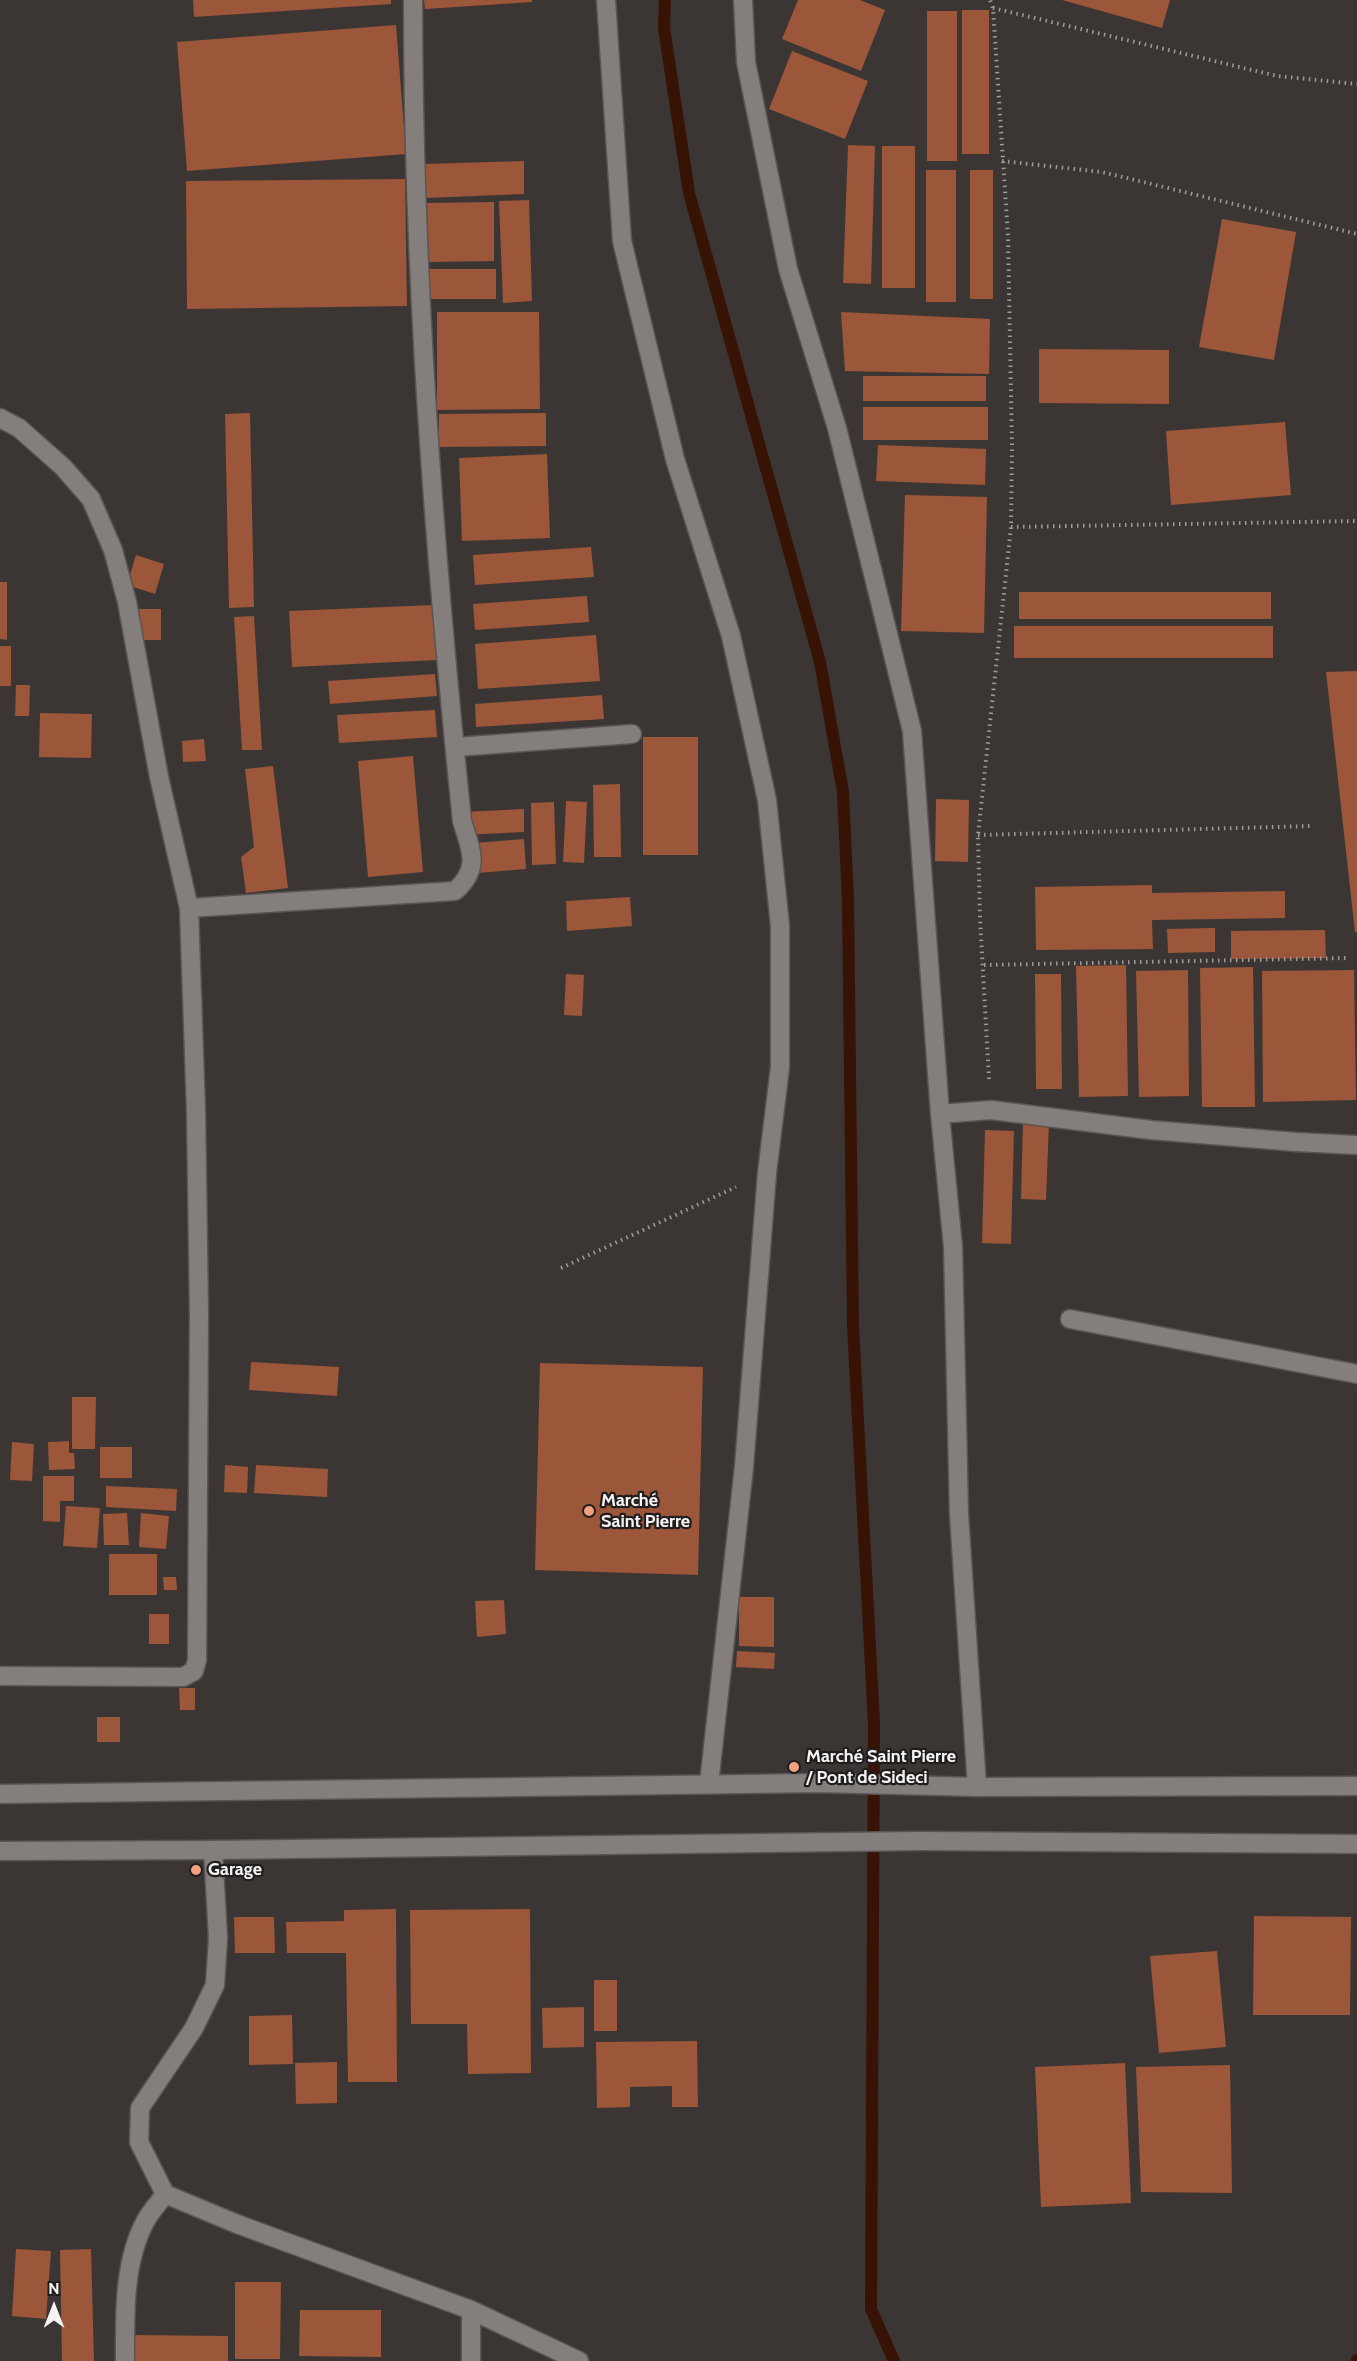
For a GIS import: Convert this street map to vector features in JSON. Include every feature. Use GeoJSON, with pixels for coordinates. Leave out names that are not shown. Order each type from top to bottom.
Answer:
{"type":"FeatureCollection","features":[{"type":"Feature","properties":{"kind":"street"},"geometry":{"type":"LineString","coordinates":[[189,908],[455,891],[468,880],[472,865],[462,821],[431,476],[413,115],[413,0]]}},
{"type":"Feature","properties":{"kind":"street"},"geometry":{"type":"LineString","coordinates":[[606,0],[622,241],[675,459],[731,636],[767,800],[780,926],[780,1067],[767,1173],[744,1467],[709,1784]]}},
{"type":"Feature","properties":{"kind":"street"},"geometry":{"type":"LineString","coordinates":[[743,0],[746,62],[788,268],[837,428],[912,732],[940,1114],[953,1247],[959,1514],[977,1787]]}},
{"type":"Feature","properties":{"kind":"street"},"geometry":{"type":"LineString","coordinates":[[0,418],[19,428],[63,467],[91,499],[113,550],[127,602],[159,777],[189,908],[196,1112],[199,1312],[197,1648],[194,1671],[183,1677],[0,1676]]}},
{"type":"Feature","properties":{"kind":"street"},"geometry":{"type":"LineString","coordinates":[[456,747],[632,734]]}},
{"type":"Feature","properties":{"kind":"street"},"geometry":{"type":"LineString","coordinates":[[940,1114],[991,1110],[1151,1130],[1357,1145]]}},
{"type":"Feature","properties":{"kind":"street"},"geometry":{"type":"LineString","coordinates":[[1070,1319],[1357,1374]]}},
{"type":"Feature","properties":{"kind":"street"},"geometry":{"type":"LineString","coordinates":[[0,1794],[818,1783],[977,1787],[1357,1786]]}},
{"type":"Feature","properties":{"kind":"street"},"geometry":{"type":"LineString","coordinates":[[0,1851],[920,1840],[1357,1844]]}},
{"type":"Feature","properties":{"kind":"street"},"geometry":{"type":"LineString","coordinates":[[213,1850],[218,1938],[215,1985],[194,2028],[140,2108],[139,2142],[165,2194],[237,2224],[471,2310],[579,2361]]}},
{"type":"Feature","properties":{"kind":"street"},"geometry":{"type":"LineString","coordinates":[[125,2361],[129,2266],[146,2221],[165,2194]]}},
{"type":"Feature","properties":{"kind":"street"},"geometry":{"type":"LineString","coordinates":[[471,2310],[471,2361]]}},
{"type":"Feature","properties":{"kind":"path"},"geometry":{"type":"LineString","coordinates":[[990,0],[993,8],[1008,247],[1012,446],[1011,527],[978,834],[991,1110]]}},
{"type":"Feature","properties":{"kind":"path"},"geometry":{"type":"LineString","coordinates":[[993,8],[1277,76],[1357,84]]}},
{"type":"Feature","properties":{"kind":"path"},"geometry":{"type":"LineString","coordinates":[[1002,161],[1102,172],[1357,234]]}},
{"type":"Feature","properties":{"kind":"path"},"geometry":{"type":"LineString","coordinates":[[1011,527],[1357,521]]}},
{"type":"Feature","properties":{"kind":"path"},"geometry":{"type":"LineString","coordinates":[[978,834],[1312,826]]}},
{"type":"Feature","properties":{"kind":"path"},"geometry":{"type":"LineString","coordinates":[[984,965],[1348,958]]}},
{"type":"Feature","properties":{"kind":"path"},"geometry":{"type":"LineString","coordinates":[[561,1268],[767,1173]]}},
{"type":"Feature","properties":{"kind":"building"},"geometry":{"type":"Polygon","coordinates":[[[193,0],[391,0],[391,4],[194,17],[193,0]]]}},
{"type":"Feature","properties":{"kind":"building"},"geometry":{"type":"Polygon","coordinates":[[[424,0],[532,0],[532,2],[425,9],[424,0]]]}},
{"type":"Feature","properties":{"kind":"building"},"geometry":{"type":"Polygon","coordinates":[[[798,0],[860,0],[885,10],[861,71],[782,39],[798,0]]]}},
{"type":"Feature","properties":{"kind":"building"},"geometry":{"type":"Polygon","coordinates":[[[1062,0],[1170,0],[1162,28],[1062,0]]]}},
{"type":"Feature","properties":{"kind":"building"},"geometry":{"type":"Polygon","coordinates":[[[962,10],[989,10],[989,154],[962,154],[962,10]]]}},
{"type":"Feature","properties":{"kind":"building"},"geometry":{"type":"Polygon","coordinates":[[[927,11],[957,11],[957,161],[927,161],[927,11]]]}},
{"type":"Feature","properties":{"kind":"building"},"geometry":{"type":"Polygon","coordinates":[[[396,25],[406,154],[187,171],[177,42],[396,25]]]}},
{"type":"Feature","properties":{"kind":"building"},"geometry":{"type":"Polygon","coordinates":[[[792,51],[868,81],[845,139],[769,109],[792,51]]]}},
{"type":"Feature","properties":{"kind":"building"},"geometry":{"type":"Polygon","coordinates":[[[848,145],[875,146],[871,284],[843,283],[848,145]]]}},
{"type":"Feature","properties":{"kind":"building"},"geometry":{"type":"Polygon","coordinates":[[[882,146],[915,146],[915,288],[882,288],[882,146]]]}},
{"type":"Feature","properties":{"kind":"building"},"geometry":{"type":"Polygon","coordinates":[[[524,161],[524,194],[426,198],[425,164],[524,161]]]}},
{"type":"Feature","properties":{"kind":"building"},"geometry":{"type":"Polygon","coordinates":[[[926,170],[956,170],[956,302],[926,302],[926,170]]]}},
{"type":"Feature","properties":{"kind":"building"},"geometry":{"type":"Polygon","coordinates":[[[970,170],[993,170],[993,299],[970,299],[970,170]]]}},
{"type":"Feature","properties":{"kind":"building"},"geometry":{"type":"Polygon","coordinates":[[[405,179],[407,306],[187,309],[186,181],[405,179]]]}},
{"type":"Feature","properties":{"kind":"building"},"geometry":{"type":"Polygon","coordinates":[[[529,200],[532,301],[503,303],[499,201],[529,200]]]}},
{"type":"Feature","properties":{"kind":"building"},"geometry":{"type":"Polygon","coordinates":[[[494,202],[494,261],[428,262],[427,203],[494,202]]]}},
{"type":"Feature","properties":{"kind":"building"},"geometry":{"type":"Polygon","coordinates":[[[1222,219],[1296,232],[1274,360],[1199,347],[1222,219]]]}},
{"type":"Feature","properties":{"kind":"building"},"geometry":{"type":"Polygon","coordinates":[[[427,269],[496,269],[496,299],[427,299],[427,269]]]}},
{"type":"Feature","properties":{"kind":"building"},"geometry":{"type":"Polygon","coordinates":[[[437,312],[539,312],[540,409],[437,410],[437,312]]]}},
{"type":"Feature","properties":{"kind":"building"},"geometry":{"type":"Polygon","coordinates":[[[841,312],[990,319],[989,374],[845,371],[841,312]]]}},
{"type":"Feature","properties":{"kind":"building"},"geometry":{"type":"Polygon","coordinates":[[[1039,349],[1169,350],[1169,404],[1039,403],[1039,349]]]}},
{"type":"Feature","properties":{"kind":"building"},"geometry":{"type":"Polygon","coordinates":[[[863,376],[986,376],[986,401],[863,401],[863,376]]]}},
{"type":"Feature","properties":{"kind":"building"},"geometry":{"type":"Polygon","coordinates":[[[863,407],[988,407],[988,440],[863,440],[863,407]]]}},
{"type":"Feature","properties":{"kind":"building"},"geometry":{"type":"Polygon","coordinates":[[[250,413],[254,607],[229,608],[225,414],[250,413]]]}},
{"type":"Feature","properties":{"kind":"building"},"geometry":{"type":"Polygon","coordinates":[[[546,413],[546,446],[439,447],[439,414],[546,413]]]}},
{"type":"Feature","properties":{"kind":"building"},"geometry":{"type":"Polygon","coordinates":[[[1285,422],[1291,495],[1171,505],[1166,431],[1285,422]]]}},
{"type":"Feature","properties":{"kind":"building"},"geometry":{"type":"Polygon","coordinates":[[[878,445],[986,449],[985,485],[876,481],[878,445]]]}},
{"type":"Feature","properties":{"kind":"building"},"geometry":{"type":"Polygon","coordinates":[[[547,454],[550,538],[462,541],[459,458],[547,454]]]}},
{"type":"Feature","properties":{"kind":"building"},"geometry":{"type":"Polygon","coordinates":[[[905,495],[987,497],[984,633],[901,631],[905,495]]]}},
{"type":"Feature","properties":{"kind":"building"},"geometry":{"type":"Polygon","coordinates":[[[591,547],[594,577],[475,585],[473,555],[591,547]]]}},
{"type":"Feature","properties":{"kind":"building"},"geometry":{"type":"Polygon","coordinates":[[[136,555],[164,564],[155,594],[127,585],[136,555]]]}},
{"type":"Feature","properties":{"kind":"building"},"geometry":{"type":"Polygon","coordinates":[[[0,582],[7,582],[7,640],[0,639],[0,582]]]}},
{"type":"Feature","properties":{"kind":"building"},"geometry":{"type":"Polygon","coordinates":[[[1019,592],[1271,592],[1271,619],[1019,619],[1019,592]]]}},
{"type":"Feature","properties":{"kind":"building"},"geometry":{"type":"Polygon","coordinates":[[[587,596],[589,622],[475,630],[473,604],[587,596]]]}},
{"type":"Feature","properties":{"kind":"building"},"geometry":{"type":"Polygon","coordinates":[[[434,605],[437,660],[292,667],[289,611],[434,605]]]}},
{"type":"Feature","properties":{"kind":"building"},"geometry":{"type":"Polygon","coordinates":[[[139,609],[161,609],[161,640],[139,640],[139,609]]]}},
{"type":"Feature","properties":{"kind":"building"},"geometry":{"type":"Polygon","coordinates":[[[254,616],[262,750],[242,750],[234,617],[254,616]]]}},
{"type":"Feature","properties":{"kind":"building"},"geometry":{"type":"Polygon","coordinates":[[[1014,626],[1273,626],[1273,658],[1014,658],[1014,626]]]}},
{"type":"Feature","properties":{"kind":"building"},"geometry":{"type":"Polygon","coordinates":[[[596,635],[600,681],[478,689],[475,644],[596,635]]]}},
{"type":"Feature","properties":{"kind":"building"},"geometry":{"type":"Polygon","coordinates":[[[0,646],[11,646],[11,686],[0,686],[0,646]]]}},
{"type":"Feature","properties":{"kind":"building"},"geometry":{"type":"Polygon","coordinates":[[[1357,671],[1357,932],[1355,932],[1326,672],[1357,671]]]}},
{"type":"Feature","properties":{"kind":"building"},"geometry":{"type":"Polygon","coordinates":[[[435,674],[437,696],[330,704],[328,681],[435,674]]]}},
{"type":"Feature","properties":{"kind":"building"},"geometry":{"type":"Polygon","coordinates":[[[16,685],[30,685],[29,716],[15,716],[16,685]]]}},
{"type":"Feature","properties":{"kind":"building"},"geometry":{"type":"Polygon","coordinates":[[[602,695],[604,719],[476,727],[475,704],[602,695]]]}},
{"type":"Feature","properties":{"kind":"building"},"geometry":{"type":"Polygon","coordinates":[[[435,710],[437,737],[339,743],[337,715],[435,710]]]}},
{"type":"Feature","properties":{"kind":"building"},"geometry":{"type":"Polygon","coordinates":[[[40,713],[92,714],[91,758],[39,757],[40,713]]]}},
{"type":"Feature","properties":{"kind":"building"},"geometry":{"type":"Polygon","coordinates":[[[643,737],[698,737],[698,855],[643,855],[643,737]]]}},
{"type":"Feature","properties":{"kind":"building"},"geometry":{"type":"Polygon","coordinates":[[[204,739],[206,761],[183,762],[182,741],[204,739]]]}},
{"type":"Feature","properties":{"kind":"building"},"geometry":{"type":"Polygon","coordinates":[[[413,756],[423,872],[368,877],[358,761],[413,756]]]}},
{"type":"Feature","properties":{"kind":"building"},"geometry":{"type":"Polygon","coordinates":[[[273,766],[288,888],[246,893],[241,857],[254,847],[245,769],[273,766]]]}},
{"type":"Feature","properties":{"kind":"building"},"geometry":{"type":"Polygon","coordinates":[[[620,784],[621,857],[594,857],[593,785],[620,784]]]}},
{"type":"Feature","properties":{"kind":"building"},"geometry":{"type":"Polygon","coordinates":[[[936,799],[969,800],[968,862],[935,861],[936,799]]]}},
{"type":"Feature","properties":{"kind":"building"},"geometry":{"type":"Polygon","coordinates":[[[566,801],[587,802],[584,863],[563,862],[566,801]]]}},
{"type":"Feature","properties":{"kind":"building"},"geometry":{"type":"Polygon","coordinates":[[[554,802],[556,864],[532,865],[531,803],[554,802]]]}},
{"type":"Feature","properties":{"kind":"building"},"geometry":{"type":"Polygon","coordinates":[[[524,809],[524,832],[464,835],[463,812],[524,809]]]}},
{"type":"Feature","properties":{"kind":"building"},"geometry":{"type":"Polygon","coordinates":[[[524,839],[526,869],[465,874],[462,844],[524,839]]]}},
{"type":"Feature","properties":{"kind":"building"},"geometry":{"type":"Polygon","coordinates":[[[1152,885],[1152,893],[1285,891],[1285,918],[1152,920],[1153,949],[1036,950],[1035,887],[1152,885]]]}},
{"type":"Feature","properties":{"kind":"building"},"geometry":{"type":"Polygon","coordinates":[[[630,897],[632,926],[567,931],[566,901],[630,897]]]}},
{"type":"Feature","properties":{"kind":"building"},"geometry":{"type":"Polygon","coordinates":[[[1215,928],[1215,952],[1168,953],[1167,929],[1215,928]]]}},
{"type":"Feature","properties":{"kind":"building"},"geometry":{"type":"Polygon","coordinates":[[[1325,930],[1326,958],[1231,959],[1231,931],[1325,930]]]}},
{"type":"Feature","properties":{"kind":"building"},"geometry":{"type":"Polygon","coordinates":[[[1126,965],[1128,1096],[1079,1097],[1076,966],[1126,965]]]}},
{"type":"Feature","properties":{"kind":"building"},"geometry":{"type":"Polygon","coordinates":[[[1253,967],[1255,1107],[1202,1107],[1200,968],[1253,967]]]}},
{"type":"Feature","properties":{"kind":"building"},"geometry":{"type":"Polygon","coordinates":[[[1188,970],[1189,1096],[1139,1097],[1136,971],[1188,970]]]}},
{"type":"Feature","properties":{"kind":"building"},"geometry":{"type":"Polygon","coordinates":[[[1354,970],[1356,1100],[1263,1102],[1262,971],[1354,970]]]}},
{"type":"Feature","properties":{"kind":"building"},"geometry":{"type":"Polygon","coordinates":[[[566,974],[584,975],[582,1016],[564,1015],[566,974]]]}},
{"type":"Feature","properties":{"kind":"building"},"geometry":{"type":"Polygon","coordinates":[[[1035,974],[1061,974],[1062,1089],[1036,1089],[1035,974]]]}},
{"type":"Feature","properties":{"kind":"building"},"geometry":{"type":"Polygon","coordinates":[[[1023,1122],[1049,1123],[1046,1200],[1021,1199],[1023,1122]]]}},
{"type":"Feature","properties":{"kind":"building"},"geometry":{"type":"Polygon","coordinates":[[[985,1130],[1014,1131],[1011,1244],[982,1243],[985,1130]]]}},
{"type":"Feature","properties":{"kind":"building"},"geometry":{"type":"Polygon","coordinates":[[[251,1362],[339,1367],[337,1396],[249,1390],[251,1362]]]}},
{"type":"Feature","properties":{"kind":"building"},"geometry":{"type":"Polygon","coordinates":[[[540,1363],[703,1367],[698,1575],[535,1570],[540,1363]]]}},
{"type":"Feature","properties":{"kind":"building"},"geometry":{"type":"Polygon","coordinates":[[[72,1397],[96,1397],[95,1449],[72,1449],[72,1397]]]}},
{"type":"Feature","properties":{"kind":"building"},"geometry":{"type":"Polygon","coordinates":[[[69,1441],[69,1453],[74,1453],[75,1469],[49,1470],[48,1442],[69,1441]]]}},
{"type":"Feature","properties":{"kind":"building"},"geometry":{"type":"Polygon","coordinates":[[[12,1442],[34,1444],[32,1481],[10,1480],[12,1442]]]}},
{"type":"Feature","properties":{"kind":"building"},"geometry":{"type":"Polygon","coordinates":[[[100,1447],[132,1447],[132,1478],[100,1478],[100,1447]]]}},
{"type":"Feature","properties":{"kind":"building"},"geometry":{"type":"Polygon","coordinates":[[[225,1465],[248,1467],[247,1493],[224,1492],[225,1465]]]}},
{"type":"Feature","properties":{"kind":"building"},"geometry":{"type":"Polygon","coordinates":[[[256,1465],[328,1469],[327,1497],[254,1493],[256,1465]]]}},
{"type":"Feature","properties":{"kind":"building"},"geometry":{"type":"Polygon","coordinates":[[[43,1476],[74,1476],[74,1501],[60,1501],[60,1522],[43,1521],[43,1476]]]}},
{"type":"Feature","properties":{"kind":"building"},"geometry":{"type":"Polygon","coordinates":[[[106,1486],[177,1489],[176,1511],[106,1507],[106,1486]]]}},
{"type":"Feature","properties":{"kind":"building"},"geometry":{"type":"Polygon","coordinates":[[[66,1506],[100,1508],[97,1548],[63,1546],[66,1506]]]}},
{"type":"Feature","properties":{"kind":"building"},"geometry":{"type":"Polygon","coordinates":[[[127,1513],[129,1545],[104,1545],[103,1514],[127,1513]]]}},
{"type":"Feature","properties":{"kind":"building"},"geometry":{"type":"Polygon","coordinates":[[[141,1513],[169,1516],[166,1549],[139,1547],[141,1513]]]}},
{"type":"Feature","properties":{"kind":"building"},"geometry":{"type":"Polygon","coordinates":[[[109,1554],[157,1554],[157,1595],[109,1595],[109,1554]]]}},
{"type":"Feature","properties":{"kind":"building"},"geometry":{"type":"Polygon","coordinates":[[[163,1577],[176,1577],[177,1590],[164,1590],[163,1577]]]}},
{"type":"Feature","properties":{"kind":"building"},"geometry":{"type":"Polygon","coordinates":[[[739,1597],[774,1597],[774,1647],[739,1646],[739,1597]]]}},
{"type":"Feature","properties":{"kind":"building"},"geometry":{"type":"Polygon","coordinates":[[[504,1600],[506,1634],[477,1637],[475,1601],[504,1600]]]}},
{"type":"Feature","properties":{"kind":"building"},"geometry":{"type":"Polygon","coordinates":[[[149,1614],[169,1614],[169,1644],[149,1644],[149,1614]]]}},
{"type":"Feature","properties":{"kind":"building"},"geometry":{"type":"Polygon","coordinates":[[[737,1651],[775,1653],[774,1669],[736,1667],[737,1651]]]}},
{"type":"Feature","properties":{"kind":"building"},"geometry":{"type":"Polygon","coordinates":[[[179,1688],[195,1688],[195,1710],[180,1710],[179,1688]]]}},
{"type":"Feature","properties":{"kind":"building"},"geometry":{"type":"Polygon","coordinates":[[[97,1717],[120,1717],[120,1742],[97,1742],[97,1717]]]}},
{"type":"Feature","properties":{"kind":"building"},"geometry":{"type":"Polygon","coordinates":[[[396,1909],[397,2082],[348,2082],[346,1953],[287,1953],[286,1922],[344,1921],[344,1910],[396,1909]]]}},
{"type":"Feature","properties":{"kind":"building"},"geometry":{"type":"Polygon","coordinates":[[[530,1909],[531,2073],[468,2074],[467,2024],[411,2024],[410,1910],[530,1909]]]}},
{"type":"Feature","properties":{"kind":"building"},"geometry":{"type":"Polygon","coordinates":[[[1254,1916],[1351,1917],[1350,2015],[1253,2015],[1254,1916]]]}},
{"type":"Feature","properties":{"kind":"building"},"geometry":{"type":"Polygon","coordinates":[[[234,1917],[274,1917],[275,1953],[235,1953],[234,1917]]]}},
{"type":"Feature","properties":{"kind":"building"},"geometry":{"type":"Polygon","coordinates":[[[1217,1951],[1226,2047],[1159,2053],[1150,1956],[1217,1951]]]}},
{"type":"Feature","properties":{"kind":"building"},"geometry":{"type":"Polygon","coordinates":[[[594,1980],[617,1980],[617,2031],[594,2031],[594,1980]]]}},
{"type":"Feature","properties":{"kind":"building"},"geometry":{"type":"Polygon","coordinates":[[[584,2007],[584,2047],[543,2048],[542,2008],[584,2007]]]}},
{"type":"Feature","properties":{"kind":"building"},"geometry":{"type":"Polygon","coordinates":[[[292,2015],[293,2064],[249,2065],[249,2016],[292,2015]]]}},
{"type":"Feature","properties":{"kind":"building"},"geometry":{"type":"Polygon","coordinates":[[[697,2041],[698,2107],[672,2107],[672,2086],[630,2087],[630,2107],[597,2108],[596,2042],[697,2041]]]}},
{"type":"Feature","properties":{"kind":"building"},"geometry":{"type":"Polygon","coordinates":[[[337,2062],[337,2103],[296,2104],[295,2063],[337,2062]]]}},
{"type":"Feature","properties":{"kind":"building"},"geometry":{"type":"Polygon","coordinates":[[[1125,2063],[1131,2203],[1041,2207],[1035,2067],[1125,2063]]]}},
{"type":"Feature","properties":{"kind":"building"},"geometry":{"type":"Polygon","coordinates":[[[1230,2065],[1232,2193],[1141,2192],[1136,2067],[1230,2065]]]}},
{"type":"Feature","properties":{"kind":"building"},"geometry":{"type":"Polygon","coordinates":[[[16,2249],[51,2251],[46,2319],[12,2316],[16,2249]]]}},
{"type":"Feature","properties":{"kind":"building"},"geometry":{"type":"Polygon","coordinates":[[[91,2249],[94,2361],[62,2361],[60,2250],[91,2249]]]}},
{"type":"Feature","properties":{"kind":"building"},"geometry":{"type":"Polygon","coordinates":[[[235,2282],[281,2282],[280,2359],[235,2359],[235,2282]]]}},
{"type":"Feature","properties":{"kind":"building"},"geometry":{"type":"Polygon","coordinates":[[[300,2310],[381,2310],[381,2357],[299,2356],[300,2310]]]}},
{"type":"Feature","properties":{"kind":"building"},"geometry":{"type":"Polygon","coordinates":[[[134,2335],[228,2336],[228,2361],[134,2361],[134,2335]]]}},
{"type":"Feature","properties":{"kind":"waterway"},"geometry":{"type":"LineString","coordinates":[[665,0],[664,28],[689,193],[820,662],[843,792],[848,901],[853,1326],[874,1723],[871,2309],[894,2361]]}},
{"type":"Feature","properties":{"kind":"place","name":"Marché Saint Pierre"},"geometry":{"type":"Point","coordinates":[589,1511]}},
{"type":"Feature","properties":{"kind":"place","name":"Marché Saint Pierre / Pont de Sideci"},"geometry":{"type":"Point","coordinates":[794,1767]}},
{"type":"Feature","properties":{"kind":"place","name":"Garage"},"geometry":{"type":"Point","coordinates":[196,1870]}}]}
